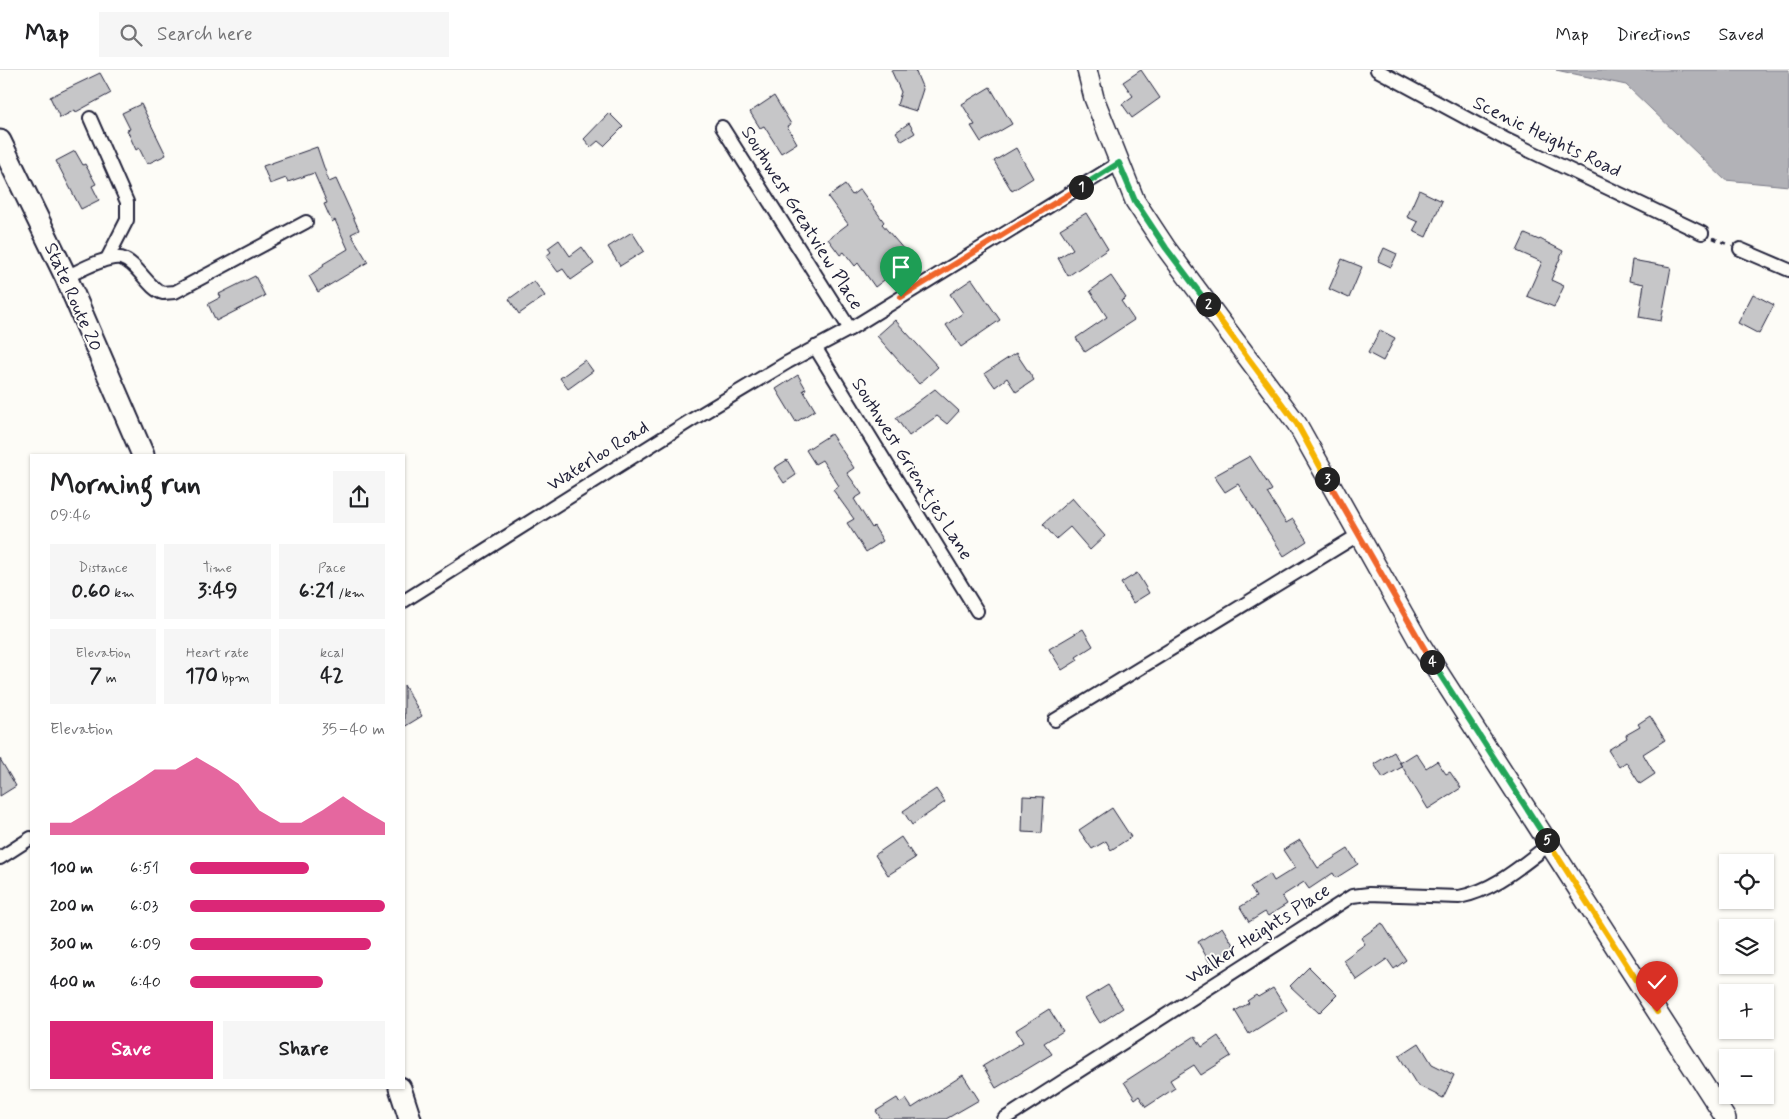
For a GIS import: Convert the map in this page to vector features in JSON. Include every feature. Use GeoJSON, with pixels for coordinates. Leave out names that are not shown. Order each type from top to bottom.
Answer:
{"type":"FeatureCollection","features":[{"type":"Feature","properties":{"kind":"main road","name":"State Route 20"},"geometry":{"type":"LineString","coordinates":[[0,141],[66,277],[143,454]]}},
{"type":"Feature","properties":{"kind":"main road"},"geometry":{"type":"LineString","coordinates":[[400,1089],[410,1119]]}},
{"type":"Feature","properties":{"kind":"street"},"geometry":{"type":"LineString","coordinates":[[1087,70],[1094,98],[1135,201],[1166,248],[1297,424],[1418,642],[1726,1119]]}},
{"type":"Feature","properties":{"kind":"street","name":"Scenic Heights Road"},"geometry":{"type":"LineString","coordinates":[[1377,70],[1507,140],[1702,234]]}},
{"type":"Feature","properties":{"kind":"street"},"geometry":{"type":"LineString","coordinates":[[90,118],[127,202],[128,220],[107,259]]}},
{"type":"Feature","properties":{"kind":"street","name":"Southwest Greatview Place"},"geometry":{"type":"LineString","coordinates":[[722,127],[850,328]]}},
{"type":"Feature","properties":{"kind":"street","name":"Waterloo Road"},"geometry":{"type":"LineString","coordinates":[[405,600],[692,419],[850,328],[1119,163]]}},
{"type":"Feature","properties":{"kind":"street"},"geometry":{"type":"LineString","coordinates":[[66,277],[107,259],[121,258],[136,268],[162,293],[174,292],[306,222]]}},
{"type":"Feature","properties":{"kind":"street"},"geometry":{"type":"LineString","coordinates":[[1740,249],[1789,270]]}},
{"type":"Feature","properties":{"kind":"street","name":"Southwest Grientjes Lane"},"geometry":{"type":"LineString","coordinates":[[815,347],[977,611]]}},
{"type":"Feature","properties":{"kind":"street"},"geometry":{"type":"LineString","coordinates":[[1055,720],[1358,536]]}},
{"type":"Feature","properties":{"kind":"street"},"geometry":{"type":"LineString","coordinates":[[0,858],[30,839]]}},
{"type":"Feature","properties":{"kind":"street","name":"Walker Heights Place"},"geometry":{"type":"LineString","coordinates":[[1004,1119],[1352,896],[1369,894],[1459,897],[1474,894],[1493,885],[1550,844]]}},
{"type":"Feature","properties":{"kind":"path"},"geometry":{"type":"LineString","coordinates":[[1702,234],[1740,249]]}},
{"type":"Feature","properties":{"kind":"shaded area"},"geometry":{"type":"Polygon","coordinates":[[[1556,70],[1789,70],[1789,186],[1725,180],[1626,85],[1556,70]]]}},
{"type":"Feature","properties":{"kind":"building"},"geometry":{"type":"Polygon","coordinates":[[[891,70],[915,70],[923,89],[916,111],[897,105],[901,92],[891,70]]]}},
{"type":"Feature","properties":{"kind":"building"},"geometry":{"type":"Polygon","coordinates":[[[1141,70],[1160,98],[1132,118],[1122,104],[1133,96],[1123,82],[1141,70]]]}},
{"type":"Feature","properties":{"kind":"building"},"geometry":{"type":"Polygon","coordinates":[[[100,73],[111,93],[76,112],[75,110],[60,118],[50,97],[100,73]]]}},
{"type":"Feature","properties":{"kind":"building"},"geometry":{"type":"Polygon","coordinates":[[[990,87],[1012,124],[981,142],[971,126],[975,125],[962,104],[990,87]]]}},
{"type":"Feature","properties":{"kind":"building"},"geometry":{"type":"Polygon","coordinates":[[[774,96],[791,124],[787,126],[797,143],[781,153],[764,126],[760,128],[750,112],[774,96]]]}},
{"type":"Feature","properties":{"kind":"building"},"geometry":{"type":"Polygon","coordinates":[[[141,104],[166,155],[147,164],[139,148],[136,150],[127,130],[130,129],[122,113],[141,104]]]}},
{"type":"Feature","properties":{"kind":"building"},"geometry":{"type":"Polygon","coordinates":[[[609,113],[623,127],[604,146],[598,141],[591,147],[584,139],[609,113]]]}},
{"type":"Feature","properties":{"kind":"building"},"geometry":{"type":"Polygon","coordinates":[[[909,123],[915,133],[902,141],[896,132],[909,123]]]}},
{"type":"Feature","properties":{"kind":"building"},"geometry":{"type":"Polygon","coordinates":[[[317,147],[329,182],[336,179],[359,230],[351,234],[368,262],[318,292],[309,276],[324,266],[323,264],[348,249],[335,220],[332,222],[324,204],[327,203],[314,173],[288,182],[286,178],[270,184],[263,166],[317,147]]]}},
{"type":"Feature","properties":{"kind":"building"},"geometry":{"type":"Polygon","coordinates":[[[1016,148],[1033,178],[1012,191],[994,161],[1016,148]]]}},
{"type":"Feature","properties":{"kind":"building"},"geometry":{"type":"Polygon","coordinates":[[[75,151],[96,184],[92,186],[99,200],[81,209],[56,161],[75,151]]]}},
{"type":"Feature","properties":{"kind":"building"},"geometry":{"type":"Polygon","coordinates":[[[845,185],[852,195],[860,189],[884,222],[882,224],[911,258],[904,263],[909,269],[896,279],[892,274],[875,287],[858,263],[855,266],[844,252],[840,255],[828,239],[848,224],[828,197],[845,185]]]}},
{"type":"Feature","properties":{"kind":"building"},"geometry":{"type":"Polygon","coordinates":[[[1419,190],[1442,201],[1426,237],[1413,231],[1418,222],[1407,217],[1419,190]]]}},
{"type":"Feature","properties":{"kind":"building"},"geometry":{"type":"Polygon","coordinates":[[[1086,213],[1108,249],[1068,276],[1058,258],[1073,249],[1060,229],[1086,213]]]}},
{"type":"Feature","properties":{"kind":"building"},"geometry":{"type":"Polygon","coordinates":[[[632,232],[644,251],[620,266],[608,247],[632,232]]]}},
{"type":"Feature","properties":{"kind":"building"},"geometry":{"type":"Polygon","coordinates":[[[1525,234],[1540,239],[1563,251],[1551,280],[1564,286],[1554,307],[1527,296],[1542,262],[1517,251],[1525,234]]]}},
{"type":"Feature","properties":{"kind":"building"},"geometry":{"type":"Polygon","coordinates":[[[559,240],[570,256],[582,247],[594,264],[571,280],[563,269],[558,272],[546,256],[551,252],[548,248],[559,240]]]}},
{"type":"Feature","properties":{"kind":"building"},"geometry":{"type":"Polygon","coordinates":[[[1384,248],[1397,254],[1391,267],[1378,261],[1384,248]]]}},
{"type":"Feature","properties":{"kind":"building"},"geometry":{"type":"Polygon","coordinates":[[[1342,259],[1362,267],[1349,298],[1329,289],[1342,259]]]}},
{"type":"Feature","properties":{"kind":"building"},"geometry":{"type":"Polygon","coordinates":[[[1632,260],[1671,267],[1661,321],[1639,317],[1644,284],[1629,281],[1632,260]]]}},
{"type":"Feature","properties":{"kind":"building"},"geometry":{"type":"Polygon","coordinates":[[[255,276],[265,296],[216,321],[208,304],[221,297],[219,294],[255,276]]]}},
{"type":"Feature","properties":{"kind":"building"},"geometry":{"type":"Polygon","coordinates":[[[1111,276],[1126,298],[1121,301],[1134,320],[1085,352],[1076,338],[1107,317],[1090,291],[1111,276]]]}},
{"type":"Feature","properties":{"kind":"building"},"geometry":{"type":"Polygon","coordinates":[[[972,279],[1000,320],[961,347],[946,325],[963,313],[950,294],[972,279]]]}},
{"type":"Feature","properties":{"kind":"building"},"geometry":{"type":"Polygon","coordinates":[[[534,281],[545,296],[519,314],[509,299],[534,281]]]}},
{"type":"Feature","properties":{"kind":"building"},"geometry":{"type":"Polygon","coordinates":[[[1753,294],[1774,305],[1759,334],[1738,323],[1753,294]]]}},
{"type":"Feature","properties":{"kind":"building"},"geometry":{"type":"Polygon","coordinates":[[[895,320],[938,367],[919,384],[877,336],[895,320]]]}},
{"type":"Feature","properties":{"kind":"building"},"geometry":{"type":"Polygon","coordinates":[[[1380,330],[1395,338],[1383,361],[1368,353],[1380,330]]]}},
{"type":"Feature","properties":{"kind":"building"},"geometry":{"type":"Polygon","coordinates":[[[1016,353],[1034,380],[1016,392],[1007,378],[995,387],[985,373],[1016,353]]]}},
{"type":"Feature","properties":{"kind":"building"},"geometry":{"type":"Polygon","coordinates":[[[585,360],[593,371],[568,389],[560,378],[585,360]]]}},
{"type":"Feature","properties":{"kind":"building"},"geometry":{"type":"Polygon","coordinates":[[[798,375],[806,389],[803,390],[815,410],[796,422],[776,389],[798,375]]]}},
{"type":"Feature","properties":{"kind":"building"},"geometry":{"type":"Polygon","coordinates":[[[935,389],[959,411],[947,424],[937,416],[909,436],[896,418],[935,389]]]}},
{"type":"Feature","properties":{"kind":"building"},"geometry":{"type":"Polygon","coordinates":[[[831,434],[854,468],[847,473],[862,494],[854,499],[872,528],[874,526],[883,541],[866,552],[847,523],[854,519],[833,490],[839,486],[822,460],[815,464],[806,450],[831,434]]]}},
{"type":"Feature","properties":{"kind":"building"},"geometry":{"type":"Polygon","coordinates":[[[1250,456],[1272,490],[1267,493],[1286,523],[1293,519],[1307,541],[1284,556],[1238,484],[1225,492],[1214,476],[1250,456]]]}},
{"type":"Feature","properties":{"kind":"building"},"geometry":{"type":"Polygon","coordinates":[[[787,460],[796,475],[784,483],[774,468],[787,460]]]}},
{"type":"Feature","properties":{"kind":"building"},"geometry":{"type":"Polygon","coordinates":[[[1072,498],[1105,536],[1090,550],[1070,527],[1056,539],[1043,524],[1072,498]]]}},
{"type":"Feature","properties":{"kind":"building"},"geometry":{"type":"Polygon","coordinates":[[[1137,573],[1149,593],[1133,603],[1121,583],[1137,573]]]}},
{"type":"Feature","properties":{"kind":"building"},"geometry":{"type":"Polygon","coordinates":[[[1083,629],[1093,646],[1076,657],[1078,660],[1062,670],[1049,649],[1083,629]]]}},
{"type":"Feature","properties":{"kind":"building"},"geometry":{"type":"Polygon","coordinates":[[[405,687],[422,716],[405,726],[405,687]]]}},
{"type":"Feature","properties":{"kind":"building"},"geometry":{"type":"Polygon","coordinates":[[[1650,716],[1665,740],[1643,754],[1655,774],[1640,784],[1626,762],[1619,767],[1608,750],[1627,738],[1626,735],[1640,727],[1638,724],[1650,716]]]}},
{"type":"Feature","properties":{"kind":"building"},"geometry":{"type":"Polygon","coordinates":[[[1394,752],[1402,767],[1383,778],[1374,764],[1394,752]]]}},
{"type":"Feature","properties":{"kind":"building"},"geometry":{"type":"Polygon","coordinates":[[[1416,753],[1426,768],[1437,761],[1446,774],[1450,772],[1461,788],[1428,809],[1400,763],[1416,753]]]}},
{"type":"Feature","properties":{"kind":"building"},"geometry":{"type":"Polygon","coordinates":[[[0,759],[16,786],[0,796],[0,759]]]}},
{"type":"Feature","properties":{"kind":"building"},"geometry":{"type":"Polygon","coordinates":[[[936,789],[945,802],[912,825],[903,811],[936,789]]]}},
{"type":"Feature","properties":{"kind":"building"},"geometry":{"type":"Polygon","coordinates":[[[1023,796],[1044,797],[1042,833],[1022,832],[1023,796]]]}},
{"type":"Feature","properties":{"kind":"building"},"geometry":{"type":"Polygon","coordinates":[[[1112,808],[1131,837],[1111,850],[1106,841],[1092,849],[1079,830],[1112,808]]]}},
{"type":"Feature","properties":{"kind":"building"},"geometry":{"type":"Polygon","coordinates":[[[901,837],[915,858],[888,875],[875,855],[901,837]]]}},
{"type":"Feature","properties":{"kind":"building"},"geometry":{"type":"Polygon","coordinates":[[[1300,840],[1318,868],[1348,849],[1358,864],[1336,878],[1333,873],[1309,889],[1304,882],[1282,896],[1287,904],[1268,916],[1265,912],[1249,922],[1240,907],[1256,897],[1250,887],[1270,874],[1274,881],[1295,868],[1283,850],[1300,840]]]}},
{"type":"Feature","properties":{"kind":"building"},"geometry":{"type":"Polygon","coordinates":[[[1382,923],[1406,960],[1394,969],[1387,959],[1357,980],[1343,960],[1365,944],[1361,938],[1382,923]]]}},
{"type":"Feature","properties":{"kind":"building"},"geometry":{"type":"Polygon","coordinates":[[[1222,927],[1235,948],[1210,963],[1198,942],[1222,927]]]}},
{"type":"Feature","properties":{"kind":"building"},"geometry":{"type":"Polygon","coordinates":[[[1309,967],[1337,995],[1319,1013],[1290,986],[1309,967]]]}},
{"type":"Feature","properties":{"kind":"building"},"geometry":{"type":"Polygon","coordinates":[[[1108,985],[1123,1008],[1100,1023],[1085,999],[1108,985]]]}},
{"type":"Feature","properties":{"kind":"building"},"geometry":{"type":"Polygon","coordinates":[[[1273,988],[1287,1010],[1249,1034],[1235,1011],[1249,1003],[1247,1001],[1256,995],[1258,997],[1273,988]]]}},
{"type":"Feature","properties":{"kind":"building"},"geometry":{"type":"Polygon","coordinates":[[[1049,1009],[1063,1031],[1044,1043],[1052,1054],[996,1088],[983,1066],[1023,1042],[1016,1030],[1049,1009]]]}},
{"type":"Feature","properties":{"kind":"building"},"geometry":{"type":"Polygon","coordinates":[[[1195,1036],[1202,1047],[1218,1036],[1231,1056],[1201,1075],[1194,1065],[1170,1080],[1175,1088],[1146,1107],[1139,1096],[1135,1099],[1124,1082],[1195,1036]]]}},
{"type":"Feature","properties":{"kind":"building"},"geometry":{"type":"Polygon","coordinates":[[[1419,1043],[1432,1064],[1454,1075],[1443,1098],[1417,1085],[1399,1056],[1419,1043]]]}},
{"type":"Feature","properties":{"kind":"building"},"geometry":{"type":"Polygon","coordinates":[[[963,1075],[979,1100],[946,1119],[881,1119],[876,1111],[897,1098],[900,1103],[906,1099],[912,1108],[963,1075]]]}},
{"type":"Feature","properties":{"kind":"route"},"geometry":{"type":"LineString","coordinates":[[901,297],[1119,163],[1135,201],[1166,248],[1297,424],[1418,642],[1657,1012]]}}]}
